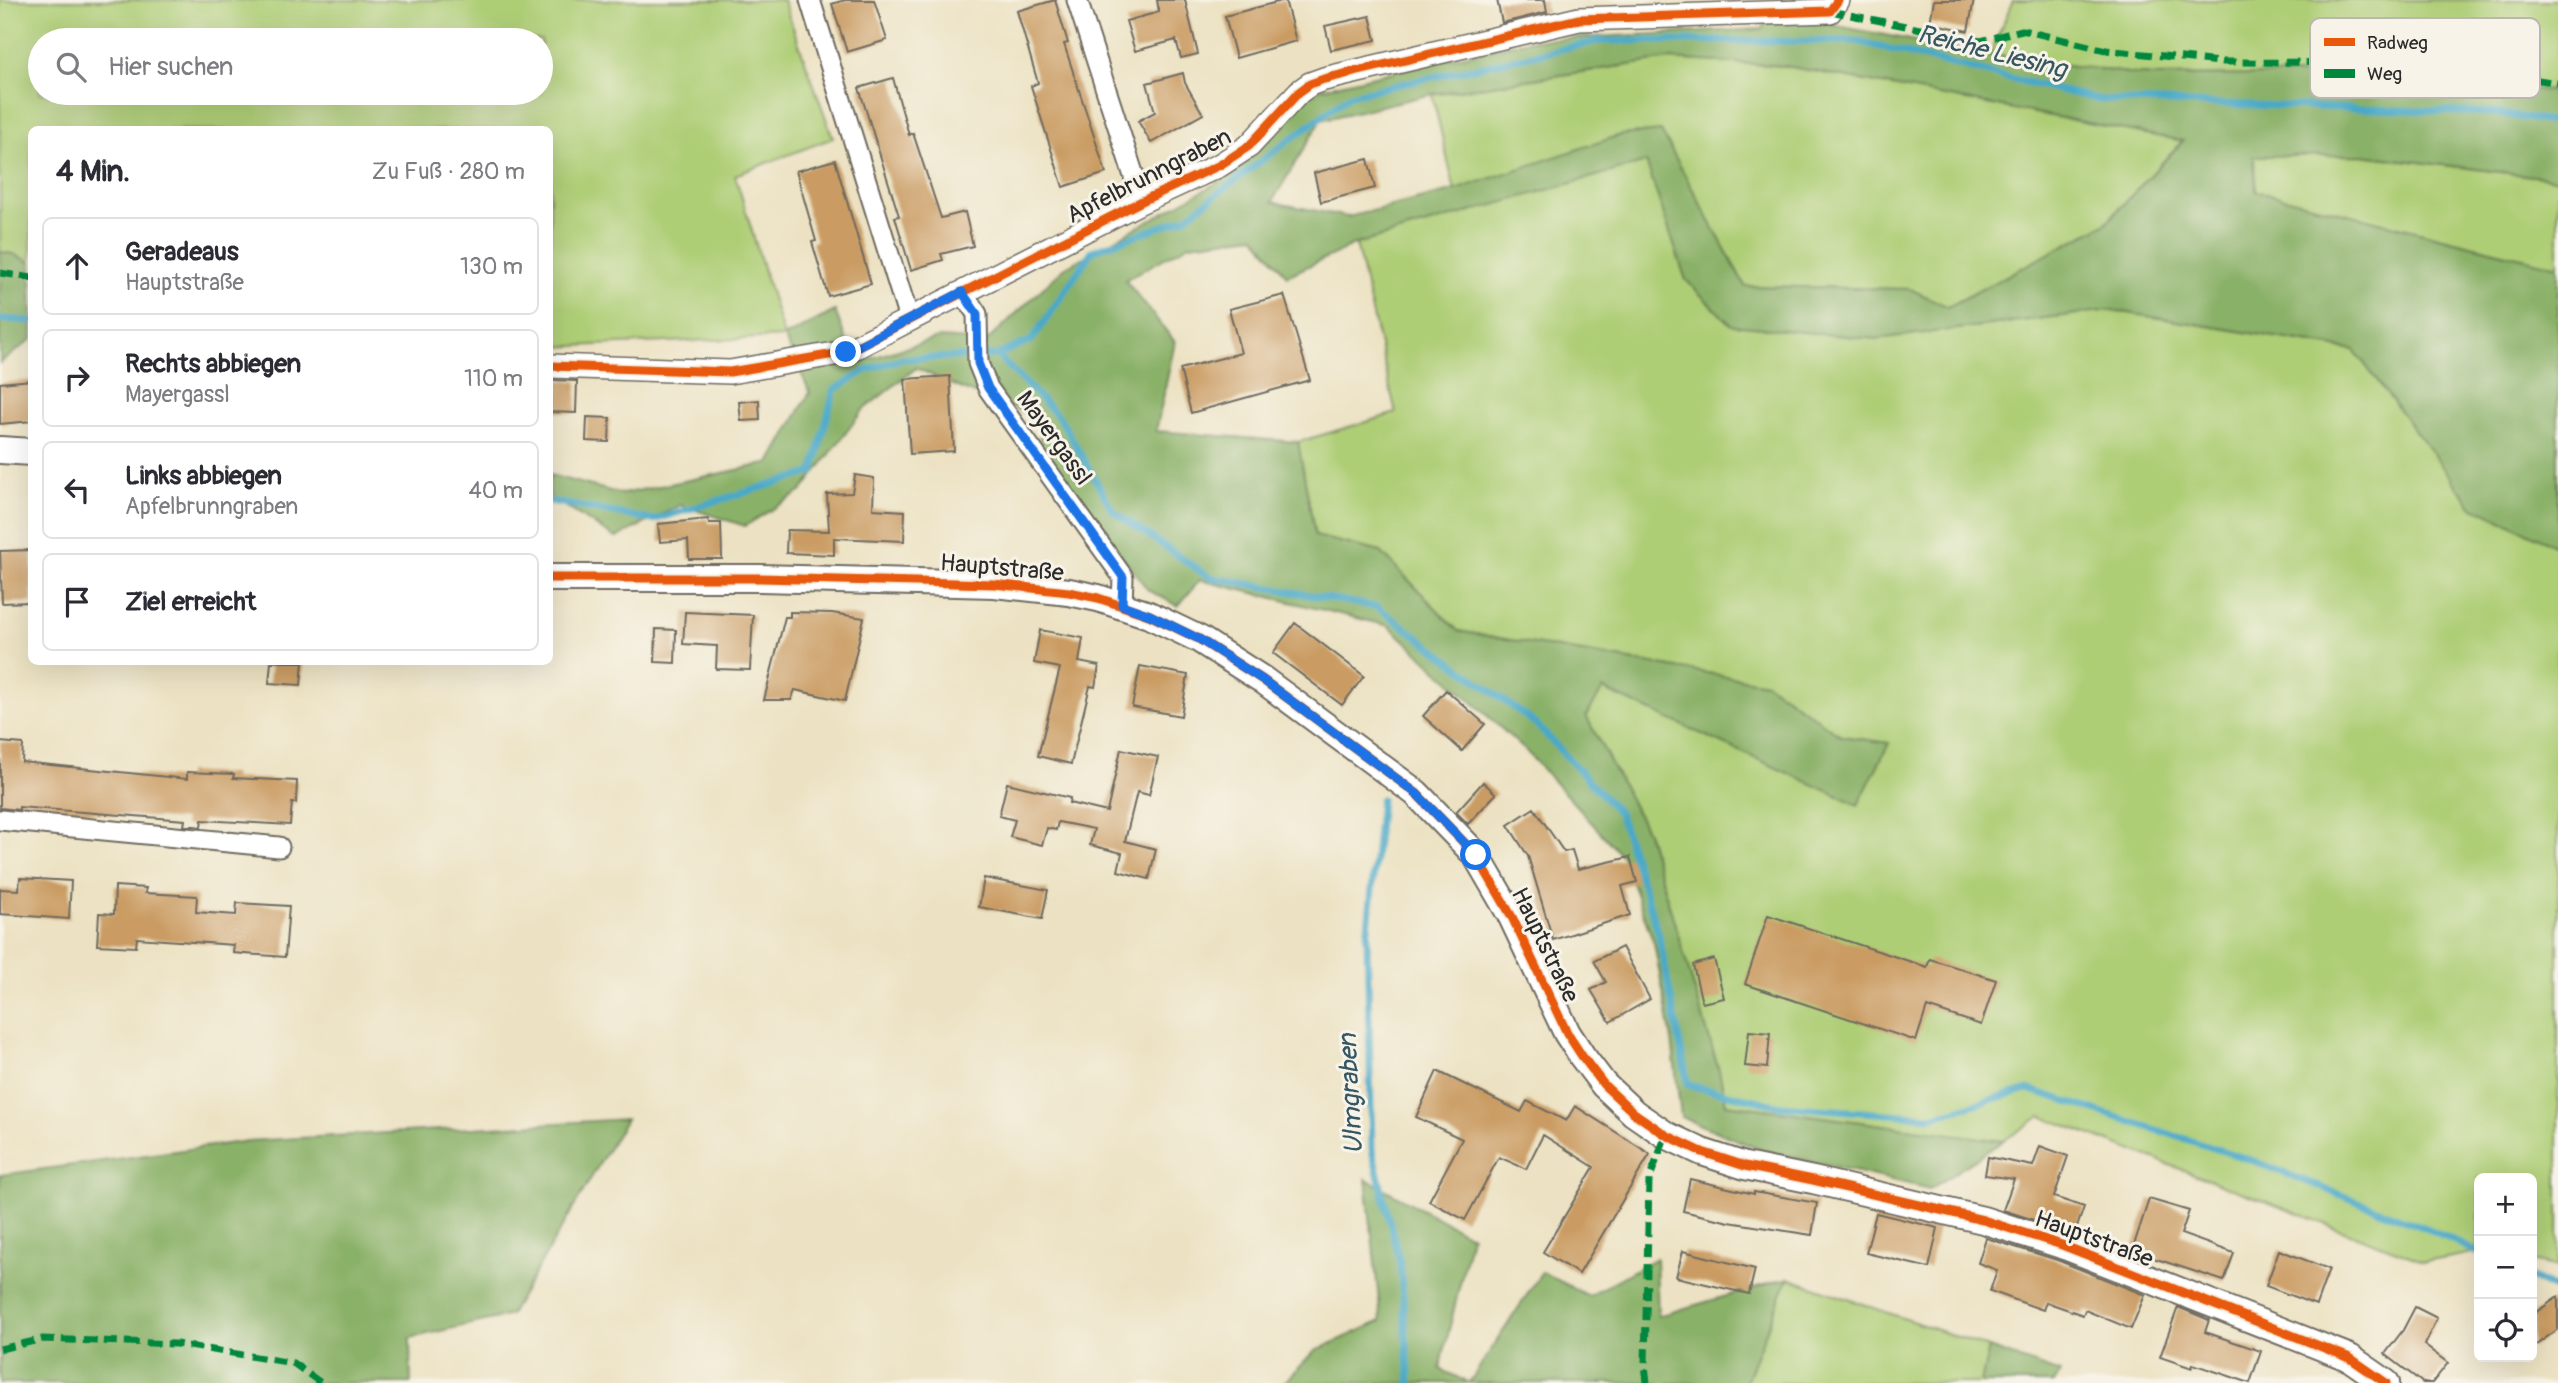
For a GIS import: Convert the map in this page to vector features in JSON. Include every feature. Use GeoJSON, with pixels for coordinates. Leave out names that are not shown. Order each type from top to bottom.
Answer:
{"type":"FeatureCollection","features":[{"type":"Feature","properties":{"kind":"main road"},"geometry":{"type":"LineString","coordinates":[[0,450],[28,452]]}},
{"type":"Feature","properties":{"kind":"main road","name":"Hauptstraße"},"geometry":{"type":"LineString","coordinates":[[553,578],[955,582],[1035,587],[1122,605],[1174,626],[1263,680],[1416,793],[1476,855],[1512,917],[1567,1033],[1582,1056],[1604,1085],[1634,1113],[1666,1135],[1702,1152],[1745,1166],[1983,1220],[2062,1245],[2350,1358],[2386,1383]]}},
{"type":"Feature","properties":{"kind":"street"},"geometry":{"type":"LineString","coordinates":[[810,0],[909,319]]}},
{"type":"Feature","properties":{"kind":"street","name":"Apfelbrunngraben"},"geometry":{"type":"LineString","coordinates":[[1077,0],[1142,201]]}},
{"type":"Feature","properties":{"kind":"street","name":"Apfelbrunngraben"},"geometry":{"type":"LineString","coordinates":[[553,366],[730,372],[846,352],[1237,155],[1262,133],[1299,92],[1324,79],[1579,19],[1830,11],[1838,0]]}},
{"type":"Feature","properties":{"kind":"street","name":"Mayergassl"},"geometry":{"type":"LineString","coordinates":[[962,292],[977,314],[978,363],[988,388],[1123,577],[1122,605]]}},
{"type":"Feature","properties":{"kind":"street"},"geometry":{"type":"LineString","coordinates":[[0,820],[279,847]]}},
{"type":"Feature","properties":{"kind":"green space"},"geometry":{"type":"Polygon","coordinates":[[[0,0],[783,0],[833,138],[735,175],[784,337],[553,347],[553,126],[28,126],[28,261],[0,252],[0,0]]]}},
{"type":"Feature","properties":{"kind":"green space"},"geometry":{"type":"Polygon","coordinates":[[[1776,0],[1841,0],[1832,25],[1990,55],[2151,76],[2310,75],[2310,98],[2540,98],[2540,90],[2558,92],[2558,179],[2362,155],[2254,156],[2256,191],[2558,267],[2558,547],[2472,506],[2354,350],[2110,310],[1876,339],[1731,325],[1686,280],[1646,162],[1356,244],[1287,276],[1255,236],[1190,244],[1125,280],[1175,342],[1156,431],[1298,442],[1315,536],[1381,552],[1458,631],[1766,683],[1841,736],[1889,743],[1858,805],[1603,689],[1586,716],[1647,832],[1719,1071],[1726,1104],[2003,1141],[1930,1189],[1759,1149],[1681,1117],[1672,1040],[1654,943],[1622,856],[1527,752],[1389,626],[1200,580],[1178,606],[1148,590],[1039,445],[1041,419],[916,368],[863,410],[802,491],[745,526],[680,505],[616,538],[553,499],[553,476],[622,494],[770,463],[810,392],[784,337],[835,311],[855,363],[938,338],[987,341],[1064,268],[1218,182],[1314,90],[1529,40],[1762,29],[1776,0]],[[1669,59],[1432,94],[1321,120],[1272,202],[1348,217],[1455,190],[1621,135],[1661,131],[1745,286],[1910,289],[1948,307],[2105,224],[2183,141],[1786,66],[1669,59]]]}},
{"type":"Feature","properties":{"kind":"green space"},"geometry":{"type":"Polygon","coordinates":[[[2013,0],[2558,0],[2558,92],[2540,90],[2540,18],[2310,18],[2310,75],[2151,76],[1990,55],[2013,0]]]}},
{"type":"Feature","properties":{"kind":"green space"},"geometry":{"type":"Polygon","coordinates":[[[1669,59],[1786,66],[2183,140],[2105,224],[1948,307],[1910,289],[1745,286],[1661,131],[1621,135],[1455,191],[1432,94],[1669,59]]]}},
{"type":"Feature","properties":{"kind":"green space"},"geometry":{"type":"Polygon","coordinates":[[[2254,155],[2362,155],[2558,179],[2558,267],[2256,191],[2254,155]]]}},
{"type":"Feature","properties":{"kind":"green space"},"geometry":{"type":"Polygon","coordinates":[[[1646,161],[1686,280],[1876,339],[2110,310],[2354,350],[2472,506],[2558,547],[2558,1267],[2537,1262],[2537,1173],[2474,1173],[2474,1253],[2425,1262],[2041,1116],[2003,1141],[1726,1104],[1719,1071],[1647,832],[1586,716],[1603,689],[1857,804],[1889,743],[1841,736],[1766,683],[1458,631],[1381,552],[1315,536],[1298,442],[1396,413],[1356,244],[1646,161]]]}},
{"type":"Feature","properties":{"kind":"green space"},"geometry":{"type":"Polygon","coordinates":[[[0,252],[28,261],[28,342],[0,363],[0,252]]]}},
{"type":"Feature","properties":{"kind":"green space"},"geometry":{"type":"Polygon","coordinates":[[[626,1119],[510,1315],[410,1338],[411,1383],[0,1383],[0,1175],[248,1141],[626,1119]]]}},
{"type":"Feature","properties":{"kind":"green space"},"geometry":{"type":"Polygon","coordinates":[[[1366,1179],[1471,1236],[1440,1369],[1469,1383],[1284,1383],[1315,1351],[1381,1321],[1366,1179]]]}},
{"type":"Feature","properties":{"kind":"green space"},"geometry":{"type":"Polygon","coordinates":[[[1656,1258],[1658,1316],[1788,1278],[1745,1383],[1469,1383],[1542,1272],[1589,1296],[1656,1258]]]}},
{"type":"Feature","properties":{"kind":"green space"},"geometry":{"type":"Polygon","coordinates":[[[1788,1278],[1989,1348],[1981,1383],[1745,1383],[1788,1278]]]}},
{"type":"Feature","properties":{"kind":"green space"},"geometry":{"type":"Polygon","coordinates":[[[1989,1348],[2060,1373],[2054,1383],[1981,1383],[1989,1348]]]}},
{"type":"Feature","properties":{"kind":"building"},"geometry":{"type":"Polygon","coordinates":[[[845,0],[874,0],[887,40],[847,52],[832,4],[845,0]]]}},
{"type":"Feature","properties":{"kind":"building"},"geometry":{"type":"Polygon","coordinates":[[[1055,0],[1068,43],[1064,44],[1106,173],[1063,187],[1031,86],[1038,83],[1017,11],[1055,0]]]}},
{"type":"Feature","properties":{"kind":"building"},"geometry":{"type":"Polygon","coordinates":[[[1157,0],[1185,0],[1198,54],[1181,58],[1176,40],[1135,51],[1126,21],[1159,12],[1157,0]]]}},
{"type":"Feature","properties":{"kind":"building"},"geometry":{"type":"Polygon","coordinates":[[[1285,0],[1296,41],[1236,58],[1225,16],[1285,0]]]}},
{"type":"Feature","properties":{"kind":"building"},"geometry":{"type":"Polygon","coordinates":[[[1497,0],[1545,0],[1547,12],[1502,23],[1497,0]]]}},
{"type":"Feature","properties":{"kind":"building"},"geometry":{"type":"Polygon","coordinates":[[[1934,0],[1974,0],[1968,31],[1930,23],[1934,0]]]}},
{"type":"Feature","properties":{"kind":"building"},"geometry":{"type":"Polygon","coordinates":[[[1370,16],[1376,40],[1331,50],[1325,26],[1370,16]]]}},
{"type":"Feature","properties":{"kind":"building"},"geometry":{"type":"Polygon","coordinates":[[[1183,73],[1185,83],[1203,114],[1151,143],[1138,121],[1155,112],[1147,83],[1183,73]]]}},
{"type":"Feature","properties":{"kind":"building"},"geometry":{"type":"Polygon","coordinates":[[[893,78],[909,135],[913,133],[941,218],[965,212],[973,246],[941,254],[943,260],[911,270],[895,217],[899,216],[859,88],[893,78]]]}},
{"type":"Feature","properties":{"kind":"building"},"geometry":{"type":"Polygon","coordinates":[[[1368,159],[1375,188],[1321,202],[1314,173],[1368,159]]]}},
{"type":"Feature","properties":{"kind":"building"},"geometry":{"type":"Polygon","coordinates":[[[835,160],[871,284],[828,296],[812,242],[816,241],[796,171],[835,160]]]}},
{"type":"Feature","properties":{"kind":"building"},"geometry":{"type":"Polygon","coordinates":[[[1284,295],[1310,380],[1191,413],[1180,369],[1241,353],[1229,309],[1284,295]]]}},
{"type":"Feature","properties":{"kind":"building"},"geometry":{"type":"Polygon","coordinates":[[[950,376],[954,451],[910,454],[905,379],[950,376]]]}},
{"type":"Feature","properties":{"kind":"building"},"geometry":{"type":"Polygon","coordinates":[[[28,380],[28,421],[0,424],[0,383],[28,380]]]}},
{"type":"Feature","properties":{"kind":"building"},"geometry":{"type":"Polygon","coordinates":[[[553,380],[577,381],[576,413],[553,412],[553,380]]]}},
{"type":"Feature","properties":{"kind":"building"},"geometry":{"type":"Polygon","coordinates":[[[759,400],[760,420],[741,421],[739,402],[759,400]]]}},
{"type":"Feature","properties":{"kind":"building"},"geometry":{"type":"Polygon","coordinates":[[[587,417],[610,418],[609,442],[586,441],[587,417]]]}},
{"type":"Feature","properties":{"kind":"building"},"geometry":{"type":"Polygon","coordinates":[[[855,475],[874,478],[873,509],[905,511],[904,541],[834,538],[834,555],[786,553],[787,530],[829,531],[827,494],[852,493],[855,475]]]}},
{"type":"Feature","properties":{"kind":"building"},"geometry":{"type":"Polygon","coordinates":[[[708,519],[709,523],[721,523],[722,559],[689,559],[688,540],[660,542],[658,524],[708,519]]]}},
{"type":"Feature","properties":{"kind":"building"},"geometry":{"type":"Polygon","coordinates":[[[28,550],[28,602],[2,603],[0,551],[28,550]]]}},
{"type":"Feature","properties":{"kind":"building"},"geometry":{"type":"Polygon","coordinates":[[[685,612],[753,615],[750,670],[716,669],[717,646],[683,644],[685,612]]]}},
{"type":"Feature","properties":{"kind":"building"},"geometry":{"type":"Polygon","coordinates":[[[790,612],[832,613],[864,618],[845,701],[795,690],[791,700],[764,700],[785,617],[790,617],[790,612]]]}},
{"type":"Feature","properties":{"kind":"building"},"geometry":{"type":"Polygon","coordinates":[[[1295,623],[1364,676],[1342,705],[1273,653],[1295,623]]]}},
{"type":"Feature","properties":{"kind":"building"},"geometry":{"type":"Polygon","coordinates":[[[656,629],[676,630],[675,663],[655,662],[656,629]]]}},
{"type":"Feature","properties":{"kind":"building"},"geometry":{"type":"Polygon","coordinates":[[[1040,630],[1083,638],[1079,662],[1099,666],[1095,687],[1090,686],[1071,764],[1038,756],[1060,668],[1034,663],[1040,630]]]}},
{"type":"Feature","properties":{"kind":"building"},"geometry":{"type":"Polygon","coordinates":[[[271,665],[303,665],[301,685],[269,683],[271,665]]]}},
{"type":"Feature","properties":{"kind":"building"},"geometry":{"type":"Polygon","coordinates":[[[1140,666],[1188,675],[1181,716],[1132,707],[1140,666]]]}},
{"type":"Feature","properties":{"kind":"building"},"geometry":{"type":"Polygon","coordinates":[[[1446,690],[1485,724],[1462,751],[1423,716],[1446,690]]]}},
{"type":"Feature","properties":{"kind":"building"},"geometry":{"type":"Polygon","coordinates":[[[0,742],[23,744],[22,762],[187,779],[187,772],[234,774],[233,778],[297,781],[296,803],[292,803],[290,825],[202,820],[201,827],[184,826],[185,820],[19,807],[19,810],[0,808],[0,742]]]}},
{"type":"Feature","properties":{"kind":"building"},"geometry":{"type":"Polygon","coordinates":[[[1121,749],[1158,757],[1149,795],[1137,792],[1125,841],[1156,849],[1149,879],[1118,871],[1122,853],[1090,845],[1094,829],[1058,822],[1056,830],[1047,828],[1042,845],[1010,837],[1015,820],[999,816],[1007,783],[1070,798],[1069,803],[1107,812],[1121,749]]]}},
{"type":"Feature","properties":{"kind":"building"},"geometry":{"type":"Polygon","coordinates":[[[1483,782],[1496,794],[1468,824],[1456,812],[1483,782]]]}},
{"type":"Feature","properties":{"kind":"building"},"geometry":{"type":"Polygon","coordinates":[[[1534,808],[1564,852],[1572,850],[1578,869],[1630,857],[1637,882],[1622,886],[1630,915],[1553,940],[1528,856],[1508,825],[1534,808]]]}},
{"type":"Feature","properties":{"kind":"building"},"geometry":{"type":"Polygon","coordinates":[[[20,878],[71,881],[69,919],[0,914],[0,889],[19,890],[20,878]]]}},
{"type":"Feature","properties":{"kind":"building"},"geometry":{"type":"Polygon","coordinates":[[[984,878],[1048,890],[1042,919],[979,907],[984,878]]]}},
{"type":"Feature","properties":{"kind":"building"},"geometry":{"type":"Polygon","coordinates":[[[115,886],[146,888],[145,893],[197,896],[196,912],[236,915],[237,903],[289,906],[285,957],[233,953],[234,945],[137,938],[136,947],[97,945],[99,913],[114,914],[115,886]]]}},
{"type":"Feature","properties":{"kind":"building"},"geometry":{"type":"Polygon","coordinates":[[[1768,915],[1927,967],[1930,959],[1996,980],[1981,1025],[1927,1007],[1916,1041],[1745,984],[1768,915]]]}},
{"type":"Feature","properties":{"kind":"building"},"geometry":{"type":"Polygon","coordinates":[[[1622,947],[1650,999],[1610,1022],[1591,990],[1606,982],[1594,961],[1622,947]]]}},
{"type":"Feature","properties":{"kind":"building"},"geometry":{"type":"Polygon","coordinates":[[[1714,959],[1724,998],[1702,1003],[1693,965],[1714,959]]]}},
{"type":"Feature","properties":{"kind":"building"},"geometry":{"type":"Polygon","coordinates":[[[1749,1031],[1770,1033],[1767,1068],[1745,1066],[1749,1031]]]}},
{"type":"Feature","properties":{"kind":"building"},"geometry":{"type":"Polygon","coordinates":[[[1437,1071],[1521,1112],[1527,1101],[1566,1121],[1575,1106],[1650,1154],[1579,1274],[1543,1252],[1594,1167],[1543,1135],[1526,1169],[1499,1157],[1465,1220],[1429,1201],[1462,1139],[1416,1117],[1437,1071]]]}},
{"type":"Feature","properties":{"kind":"building"},"geometry":{"type":"Polygon","coordinates":[[[2040,1146],[2068,1156],[2054,1197],[2084,1207],[2075,1233],[2003,1210],[2014,1179],[1985,1175],[1988,1157],[2033,1166],[2040,1146]]]}},
{"type":"Feature","properties":{"kind":"building"},"geometry":{"type":"Polygon","coordinates":[[[1690,1179],[1754,1194],[1817,1203],[1812,1235],[1729,1222],[1683,1211],[1690,1179]]]}},
{"type":"Feature","properties":{"kind":"building"},"geometry":{"type":"Polygon","coordinates":[[[2149,1199],[2189,1211],[2181,1234],[2234,1253],[2224,1281],[2132,1251],[2149,1199]]]}},
{"type":"Feature","properties":{"kind":"building"},"geometry":{"type":"Polygon","coordinates":[[[1876,1213],[1938,1228],[1929,1268],[1866,1253],[1876,1213]]]}},
{"type":"Feature","properties":{"kind":"building"},"geometry":{"type":"Polygon","coordinates":[[[1986,1238],[2057,1260],[2145,1295],[2131,1329],[2085,1310],[2083,1315],[2046,1302],[2043,1310],[1990,1291],[1997,1270],[1978,1263],[1986,1238]]]}},
{"type":"Feature","properties":{"kind":"building"},"geometry":{"type":"Polygon","coordinates":[[[2279,1250],[2329,1269],[2316,1305],[2266,1286],[2279,1250]]]}},
{"type":"Feature","properties":{"kind":"building"},"geometry":{"type":"Polygon","coordinates":[[[1683,1251],[1755,1269],[1749,1294],[1676,1277],[1683,1251]]]}},
{"type":"Feature","properties":{"kind":"building"},"geometry":{"type":"Polygon","coordinates":[[[2558,1297],[2558,1329],[2537,1344],[2537,1312],[2558,1297]]]}},
{"type":"Feature","properties":{"kind":"building"},"geometry":{"type":"Polygon","coordinates":[[[2178,1307],[2209,1320],[2205,1332],[2261,1351],[2250,1383],[2193,1364],[2192,1368],[2160,1357],[2178,1307]]]}},
{"type":"Feature","properties":{"kind":"building"},"geometry":{"type":"Polygon","coordinates":[[[2415,1307],[2437,1318],[2424,1345],[2448,1363],[2432,1383],[2423,1383],[2385,1354],[2403,1330],[2415,1307]]]}},
{"type":"Feature","properties":{"kind":"waterway","name":"Reiche Liesing"},"geometry":{"type":"LineString","coordinates":[[553,502],[653,520],[813,472],[834,390],[867,370],[901,359],[997,355],[1032,340],[1092,251],[1185,218],[1350,95],[1598,41],[1857,41],[2100,100],[2494,113],[2558,123]]}},
{"type":"Feature","properties":{"kind":"waterway","name":"Reiche Liesing"},"geometry":{"type":"LineString","coordinates":[[0,319],[28,321]]}},
{"type":"Feature","properties":{"kind":"waterway"},"geometry":{"type":"LineString","coordinates":[[997,355],[1060,418],[1113,511],[1209,577],[1377,607],[1536,724],[1619,813],[1658,931],[1688,1085],[1781,1106],[1931,1117],[2028,1089],[2251,1160],[2436,1232],[2474,1251]]}},
{"type":"Feature","properties":{"kind":"waterway","name":"Ulmgraben"},"geometry":{"type":"LineString","coordinates":[[1381,800],[1367,938],[1372,1150],[1400,1263],[1410,1383]]}},
{"type":"Feature","properties":{"kind":"waterway"},"geometry":{"type":"LineString","coordinates":[[2537,1280],[2558,1290]]}},
{"type":"Feature","properties":{"kind":"marked path"},"geometry":{"type":"LineString","coordinates":[[1830,11],[1981,41],[2022,30],[2106,50],[2220,62],[2310,62]]}},
{"type":"Feature","properties":{"kind":"marked path"},"geometry":{"type":"LineString","coordinates":[[2540,80],[2558,83]]}},
{"type":"Feature","properties":{"kind":"marked path"},"geometry":{"type":"LineString","coordinates":[[0,273],[28,277]]}},
{"type":"Feature","properties":{"kind":"marked path"},"geometry":{"type":"LineString","coordinates":[[1647,1383],[1645,1364],[1649,1180],[1666,1135]]}},
{"type":"Feature","properties":{"kind":"marked path"},"geometry":{"type":"LineString","coordinates":[[0,1349],[43,1339],[176,1344],[293,1363],[321,1383]]}},
{"type":"Feature","properties":{"kind":"cycle path"},"geometry":{"type":"LineString","coordinates":[[553,366],[730,372],[846,352],[1142,201],[1220,165],[1249,146],[1299,92],[1324,79],[1579,19],[1830,11],[1838,0]]}},
{"type":"Feature","properties":{"kind":"cycle path"},"geometry":{"type":"LineString","coordinates":[[553,578],[760,578],[994,584],[1069,592],[1098,598],[1149,615],[1199,639],[1263,680],[1416,793],[1476,855],[1512,917],[1567,1033],[1582,1056],[1604,1085],[1634,1113],[1666,1135],[1702,1152],[1745,1166],[1983,1220],[2062,1245],[2350,1358],[2386,1383]]}},
{"type":"Feature","properties":{"kind":"route"},"geometry":{"type":"LineString","coordinates":[[846,352],[962,292],[977,314],[978,363],[988,388],[1123,577],[1122,605],[1150,615],[1199,639],[1263,680],[1416,793],[1476,855]]}}]}
